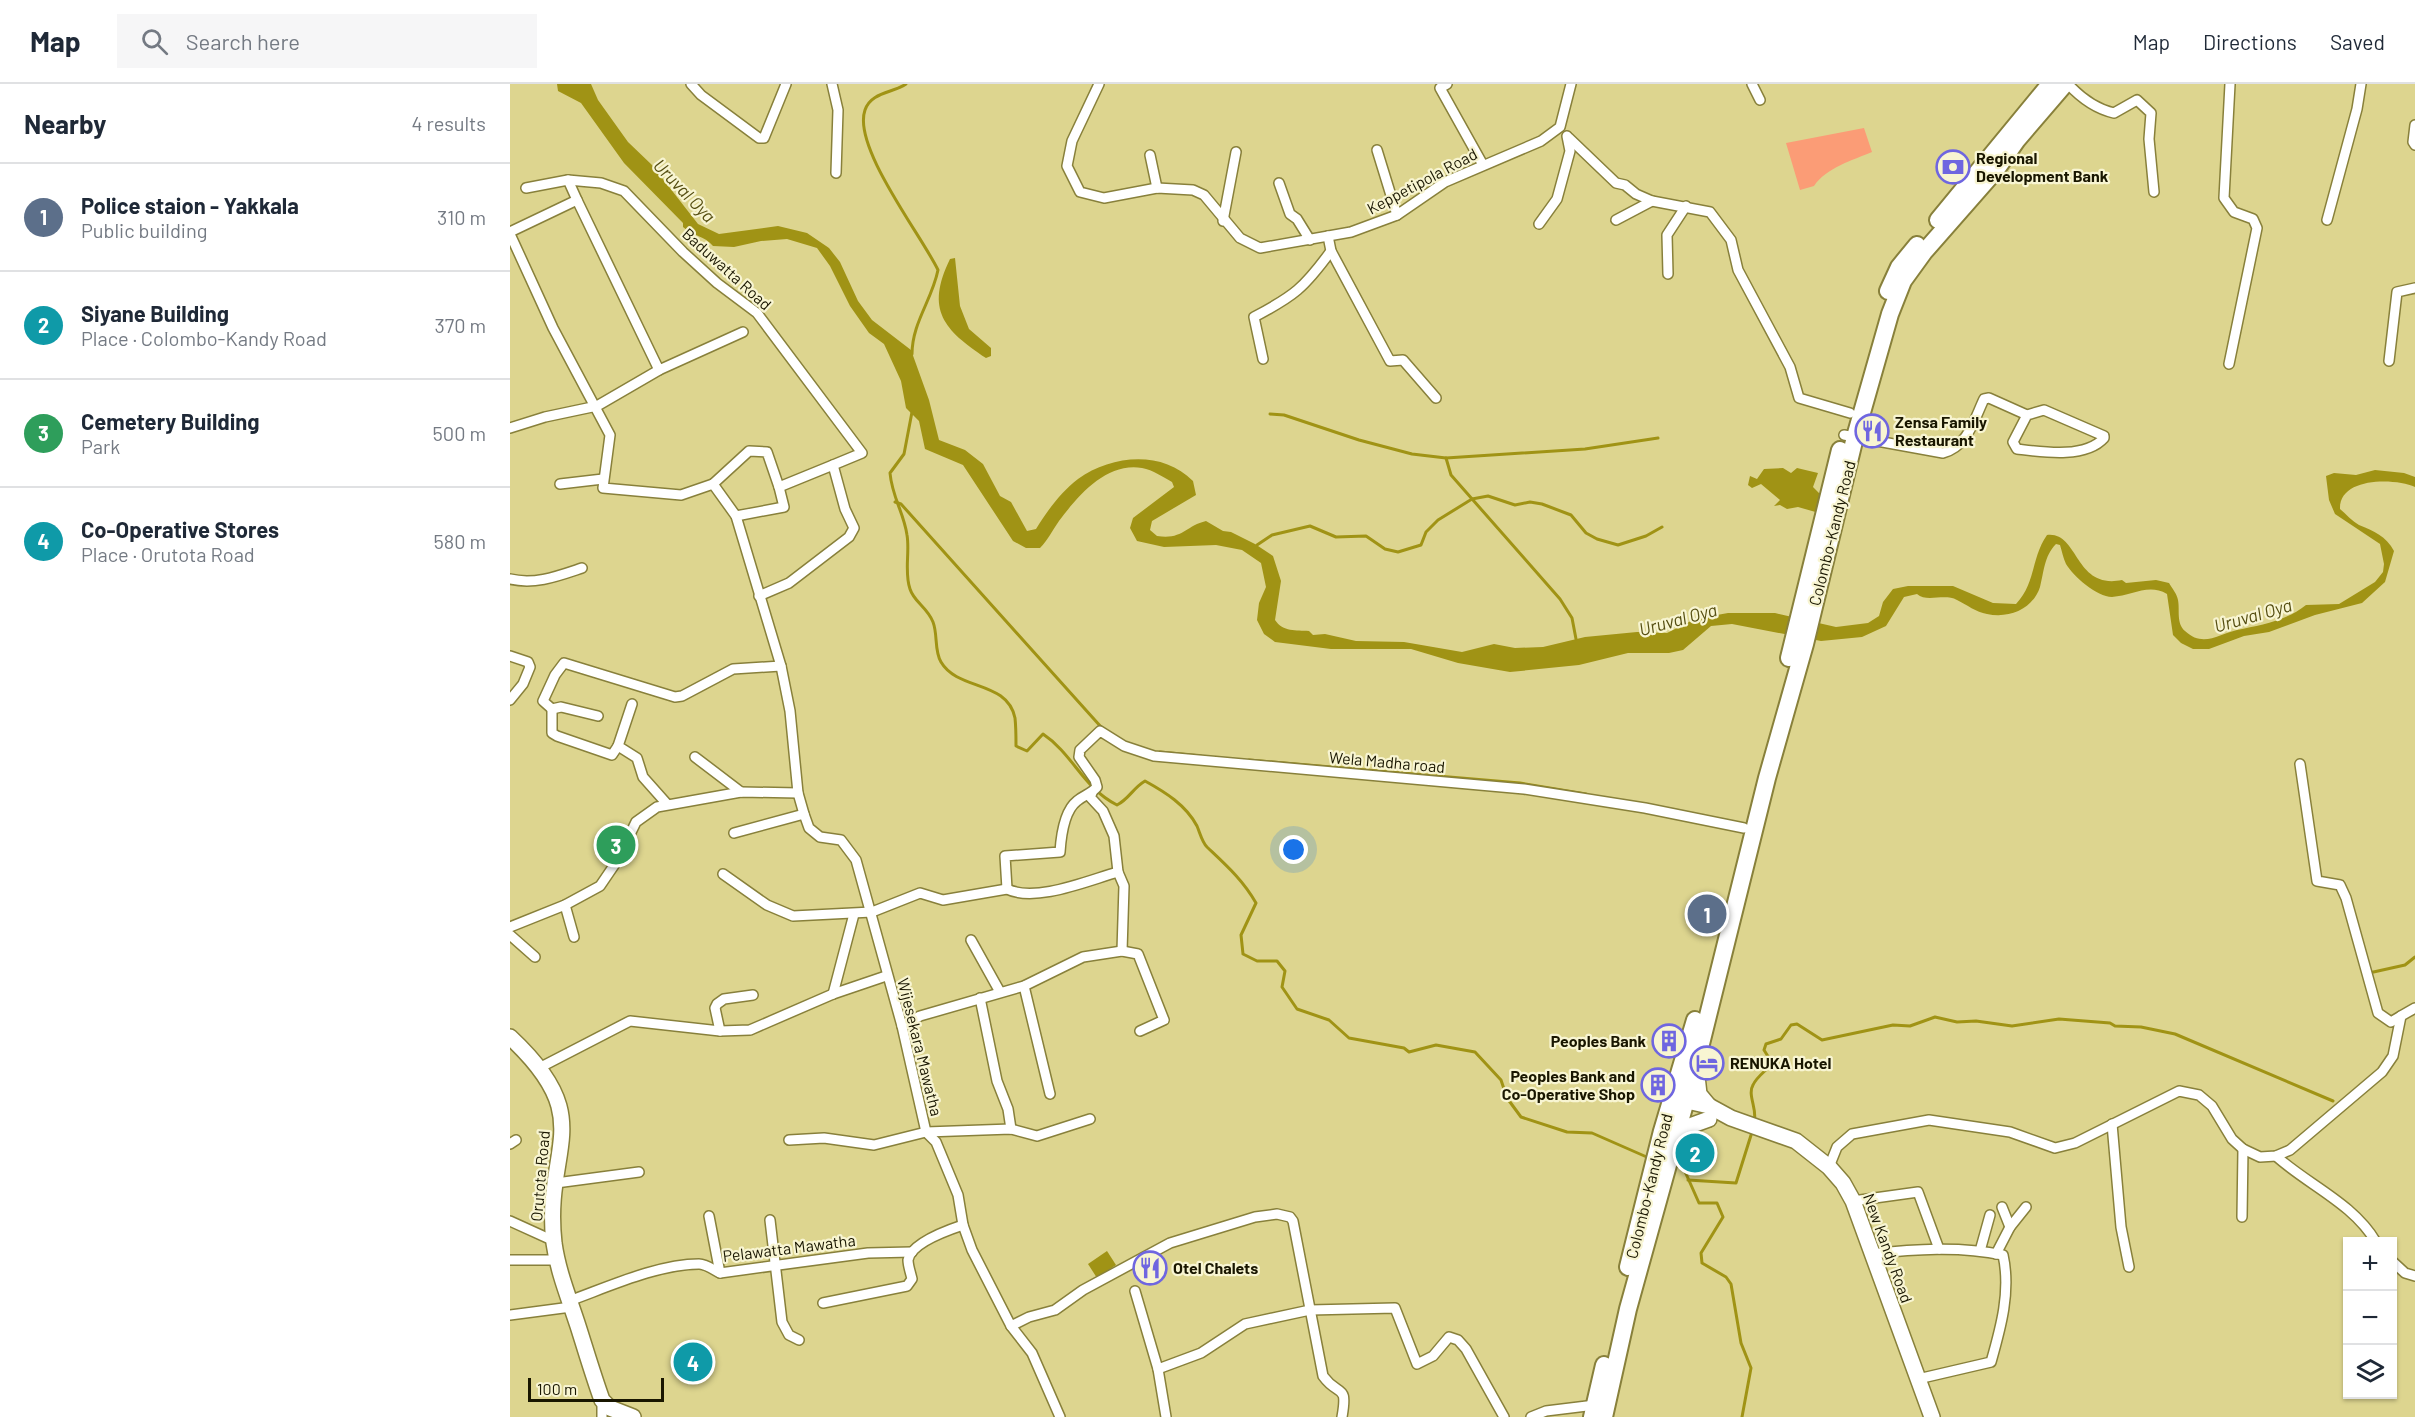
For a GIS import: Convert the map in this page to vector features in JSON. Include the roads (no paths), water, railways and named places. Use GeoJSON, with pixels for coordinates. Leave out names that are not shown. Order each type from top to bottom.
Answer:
{"type":"FeatureCollection","features":[{"type":"Feature","properties":{"kind":"highway","name":"Colombo-Kandy Road"},"geometry":{"type":"LineString","coordinates":[[1677,1103],[1695,1064],[1762,777],[1806,616],[1850,436],[1890,314],[1904,282],[1924,252],[1991,166],[2010,130],[2050,84]]}},
{"type":"Feature","properties":{"kind":"highway","name":"Colombo-Kandy Road"},"geometry":{"type":"LineString","coordinates":[[1850,436],[1850,413],[1880,310],[1899,267],[2067,84]]}},
{"type":"Feature","properties":{"kind":"highway","name":"Colombo-Kandy Road"},"geometry":{"type":"LineString","coordinates":[[1597,1413],[1652,1196],[1670,1138],[1693,1028],[1744,828],[1762,777]]}},
{"type":"Feature","properties":{"kind":"main road","name":"Orutota Road"},"geometry":{"type":"LineString","coordinates":[[510,1037],[551,1084],[562,1115],[562,1146],[553,1209],[554,1241],[570,1304],[602,1400]]}},
{"type":"Feature","properties":{"kind":"main road"},"geometry":{"type":"LineString","coordinates":[[1670,1138],[1709,1113],[1699,1094],[1695,1064]]}},
{"type":"Feature","properties":{"kind":"main road","name":"New Kandy Road"},"geometry":{"type":"LineString","coordinates":[[1677,1103],[1796,1141],[1829,1167],[1843,1183],[1853,1201],[1932,1417]]}},
{"type":"Feature","properties":{"kind":"main road"},"geometry":{"type":"LineString","coordinates":[[602,1400],[610,1408],[633,1417]]}},
{"type":"Feature","properties":{"kind":"street"},"geometry":{"type":"LineString","coordinates":[[692,84],[701,95],[759,138],[764,138],[786,84]]}},
{"type":"Feature","properties":{"kind":"street"},"geometry":{"type":"LineString","coordinates":[[832,84],[838,110],[836,172]]}},
{"type":"Feature","properties":{"kind":"street","name":"Keppetipola Road"},"geometry":{"type":"LineString","coordinates":[[1099,84],[1072,141],[1067,166],[1080,192],[1104,198],[1157,188],[1193,190],[1204,195],[1240,238],[1260,248],[1351,232],[1397,214],[1445,182],[1541,141],[1560,127]]}},
{"type":"Feature","properties":{"kind":"street"},"geometry":{"type":"LineString","coordinates":[[1447,84],[1440,88],[1483,165]]}},
{"type":"Feature","properties":{"kind":"street"},"geometry":{"type":"LineString","coordinates":[[1571,84],[1560,127],[1569,138],[1616,183],[1625,185],[1636,194],[1652,201],[1686,206],[1710,213],[1731,240],[1738,270],[1790,367],[1799,398],[1850,413]]}},
{"type":"Feature","properties":{"kind":"street"},"geometry":{"type":"LineString","coordinates":[[1752,84],[1760,100]]}},
{"type":"Feature","properties":{"kind":"street"},"geometry":{"type":"LineString","coordinates":[[2067,84],[2076,94],[2103,111],[2114,113],[2137,100],[2151,113],[2149,139],[2154,192]]}},
{"type":"Feature","properties":{"kind":"street"},"geometry":{"type":"LineString","coordinates":[[2229,364],[2257,228],[2253,219],[2234,212],[2224,198],[2230,84]]}},
{"type":"Feature","properties":{"kind":"street"},"geometry":{"type":"LineString","coordinates":[[2327,220],[2357,109],[2361,84]]}},
{"type":"Feature","properties":{"kind":"street"},"geometry":{"type":"LineString","coordinates":[[2415,125],[2412,142],[2415,145]]}},
{"type":"Feature","properties":{"kind":"street"},"geometry":{"type":"LineString","coordinates":[[1539,224],[1557,199],[1569,150],[1569,138]]}},
{"type":"Feature","properties":{"kind":"street"},"geometry":{"type":"LineString","coordinates":[[1377,150],[1397,214]]}},
{"type":"Feature","properties":{"kind":"street"},"geometry":{"type":"LineString","coordinates":[[1224,221],[1236,152]]}},
{"type":"Feature","properties":{"kind":"street"},"geometry":{"type":"LineString","coordinates":[[1150,155],[1157,188]]}},
{"type":"Feature","properties":{"kind":"street"},"geometry":{"type":"LineString","coordinates":[[568,180],[659,370]]}},
{"type":"Feature","properties":{"kind":"street","name":"Baduwatta Road"},"geometry":{"type":"LineString","coordinates":[[526,188],[568,180],[602,183],[624,191],[700,268],[757,314],[862,453],[833,465]]}},
{"type":"Feature","properties":{"kind":"street"},"geometry":{"type":"LineString","coordinates":[[1279,183],[1290,214],[1298,219],[1310,240]]}},
{"type":"Feature","properties":{"kind":"street"},"geometry":{"type":"LineString","coordinates":[[577,200],[510,233],[554,328],[610,435],[603,488],[681,495],[713,484],[749,451],[767,452],[784,507],[736,516]]}},
{"type":"Feature","properties":{"kind":"street"},"geometry":{"type":"LineString","coordinates":[[1616,220],[1652,201]]}},
{"type":"Feature","properties":{"kind":"street"},"geometry":{"type":"LineString","coordinates":[[1668,274],[1667,235],[1686,206]]}},
{"type":"Feature","properties":{"kind":"street"},"geometry":{"type":"LineString","coordinates":[[1328,236],[1331,251],[1390,361],[1403,360],[1436,398]]}},
{"type":"Feature","properties":{"kind":"street"},"geometry":{"type":"LineString","coordinates":[[1263,359],[1254,316],[1283,302],[1307,284],[1331,251]]}},
{"type":"Feature","properties":{"kind":"street"},"geometry":{"type":"LineString","coordinates":[[2390,361],[2397,292],[2415,288]]}},
{"type":"Feature","properties":{"kind":"street"},"geometry":{"type":"LineString","coordinates":[[510,428],[595,404],[659,370],[743,332]]}},
{"type":"Feature","properties":{"kind":"street"},"geometry":{"type":"LineString","coordinates":[[1850,436],[1943,453],[1955,450],[1965,439],[1984,399],[1989,398],[2027,415],[2044,410],[2104,436],[2104,438],[2099,444],[2065,451],[2048,453],[2017,449],[2013,442],[2027,415]]}},
{"type":"Feature","properties":{"kind":"street"},"geometry":{"type":"LineString","coordinates":[[759,596],[789,582],[849,537],[854,528],[845,509],[833,465],[779,487]]}},
{"type":"Feature","properties":{"kind":"street"},"geometry":{"type":"LineString","coordinates":[[560,484],[603,479]]}},
{"type":"Feature","properties":{"kind":"street","name":"Wijesekara Mawatha"},"geometry":{"type":"LineString","coordinates":[[713,484],[736,516],[781,666],[790,711],[798,794],[809,828],[820,837],[841,840],[856,860],[872,912],[886,976],[902,1026],[926,1132],[936,1142],[958,1196],[963,1225],[972,1250],[1011,1326],[1032,1353],[1060,1417]]}},
{"type":"Feature","properties":{"kind":"street"},"geometry":{"type":"LineString","coordinates":[[510,579],[519,582],[548,580],[582,568]]}},
{"type":"Feature","properties":{"kind":"street"},"geometry":{"type":"LineString","coordinates":[[510,656],[528,662],[530,668],[523,684],[510,700]]}},
{"type":"Feature","properties":{"kind":"street"},"geometry":{"type":"LineString","coordinates":[[632,704],[618,746],[612,755],[552,733],[552,709],[543,701],[555,675],[564,663],[675,698],[733,669],[781,666]]}},
{"type":"Feature","properties":{"kind":"street"},"geometry":{"type":"LineString","coordinates":[[552,709],[561,707],[598,716]]}},
{"type":"Feature","properties":{"kind":"street","name":"Wela Madha road"},"geometry":{"type":"LineString","coordinates":[[1095,790],[1095,780],[1079,757],[1080,750],[1100,731],[1124,746],[1155,756],[1524,789],[1645,808],[1744,828]]}},
{"type":"Feature","properties":{"kind":"street"},"geometry":{"type":"LineString","coordinates":[[618,746],[637,758],[643,777],[667,804]]}},
{"type":"Feature","properties":{"kind":"street"},"geometry":{"type":"LineString","coordinates":[[695,757],[741,792]]}},
{"type":"Feature","properties":{"kind":"street"},"geometry":{"type":"LineString","coordinates":[[2300,764],[2317,881],[2340,885],[2346,898],[2378,1013],[2391,1022],[2415,1008]]}},
{"type":"Feature","properties":{"kind":"street"},"geometry":{"type":"LineString","coordinates":[[1095,790],[1090,798],[1103,811],[1114,836],[1118,872],[1124,886],[1122,951]]}},
{"type":"Feature","properties":{"kind":"street"},"geometry":{"type":"LineString","coordinates":[[1007,889],[1005,856],[1060,852],[1061,835],[1069,812],[1076,801],[1095,790]]}},
{"type":"Feature","properties":{"kind":"street"},"geometry":{"type":"LineString","coordinates":[[510,927],[565,904],[600,886],[617,861],[636,822],[657,807],[741,792],[798,794]]}},
{"type":"Feature","properties":{"kind":"street"},"geometry":{"type":"LineString","coordinates":[[734,832],[804,814]]}},
{"type":"Feature","properties":{"kind":"street"},"geometry":{"type":"LineString","coordinates":[[723,874],[767,905],[792,916],[872,912],[920,894],[943,900],[1007,889],[1016,893],[1049,892],[1118,872]]}},
{"type":"Feature","properties":{"kind":"street"},"geometry":{"type":"LineString","coordinates":[[565,904],[574,937]]}},
{"type":"Feature","properties":{"kind":"street"},"geometry":{"type":"LineString","coordinates":[[833,994],[854,914]]}},
{"type":"Feature","properties":{"kind":"street"},"geometry":{"type":"LineString","coordinates":[[510,934],[535,957]]}},
{"type":"Feature","properties":{"kind":"street"},"geometry":{"type":"LineString","coordinates":[[971,940],[1000,992]]}},
{"type":"Feature","properties":{"kind":"street"},"geometry":{"type":"LineString","coordinates":[[902,1026],[920,1016],[1024,986],[1083,957],[1122,951],[1138,954],[1164,1020],[1140,1031]]}},
{"type":"Feature","properties":{"kind":"street"},"geometry":{"type":"LineString","coordinates":[[539,1068],[630,1021],[720,1031],[750,1030],[833,994],[886,976]]}},
{"type":"Feature","properties":{"kind":"street"},"geometry":{"type":"LineString","coordinates":[[1024,986],[1050,1094]]}},
{"type":"Feature","properties":{"kind":"street"},"geometry":{"type":"LineString","coordinates":[[720,1031],[717,1004],[724,999],[753,995]]}},
{"type":"Feature","properties":{"kind":"street"},"geometry":{"type":"LineString","coordinates":[[980,998],[997,1082],[1008,1109],[1011,1129]]}},
{"type":"Feature","properties":{"kind":"street"},"geometry":{"type":"LineString","coordinates":[[1829,1167],[1837,1147],[1852,1134],[1906,1122],[1929,1120],[2010,1132],[2055,1148],[2075,1143],[2179,1090],[2199,1095],[2212,1106],[2232,1139],[2243,1149],[2260,1157],[2276,1156],[2290,1150],[2382,1072],[2393,1056],[2402,1016]]}},
{"type":"Feature","properties":{"kind":"street"},"geometry":{"type":"LineString","coordinates":[[789,1140],[824,1138],[874,1145],[926,1132],[1011,1129],[1037,1136],[1090,1119]]}},
{"type":"Feature","properties":{"kind":"street"},"geometry":{"type":"LineString","coordinates":[[2112,1124],[2121,1227],[2129,1267]]}},
{"type":"Feature","properties":{"kind":"street"},"geometry":{"type":"LineString","coordinates":[[2242,1217],[2243,1149]]}},
{"type":"Feature","properties":{"kind":"street"},"geometry":{"type":"LineString","coordinates":[[2276,1156],[2338,1201],[2373,1237]]}},
{"type":"Feature","properties":{"kind":"street"},"geometry":{"type":"LineString","coordinates":[[556,1183],[639,1172]]}},
{"type":"Feature","properties":{"kind":"street"},"geometry":{"type":"LineString","coordinates":[[1853,1201],[1918,1192],[1939,1249]]}},
{"type":"Feature","properties":{"kind":"street"},"geometry":{"type":"LineString","coordinates":[[2002,1207],[2010,1227]]}},
{"type":"Feature","properties":{"kind":"street"},"geometry":{"type":"LineString","coordinates":[[1996,1254],[2010,1227],[2026,1207]]}},
{"type":"Feature","properties":{"kind":"street"},"geometry":{"type":"LineString","coordinates":[[1011,1326],[1029,1317],[1055,1310],[1083,1290],[1170,1243],[1255,1217],[1277,1214],[1290,1217],[1293,1221],[1308,1285],[1310,1310],[1323,1376],[1342,1391],[1345,1397],[1342,1417]]}},
{"type":"Feature","properties":{"kind":"street"},"geometry":{"type":"LineString","coordinates":[[1980,1251],[1990,1215]]}},
{"type":"Feature","properties":{"kind":"street"},"geometry":{"type":"LineString","coordinates":[[709,1216],[720,1273]]}},
{"type":"Feature","properties":{"kind":"street"},"geometry":{"type":"LineString","coordinates":[[770,1220],[782,1322],[789,1335],[799,1340]]}},
{"type":"Feature","properties":{"kind":"street"},"geometry":{"type":"LineString","coordinates":[[510,1221],[554,1241]]}},
{"type":"Feature","properties":{"kind":"street"},"geometry":{"type":"LineString","coordinates":[[823,1303],[907,1287],[912,1279],[908,1260],[912,1252],[930,1238],[963,1225]]}},
{"type":"Feature","properties":{"kind":"street"},"geometry":{"type":"LineString","coordinates":[[1871,1254],[1939,1249],[1980,1251],[2003,1255],[2006,1269],[2003,1321],[1991,1362],[1918,1378]]}},
{"type":"Feature","properties":{"kind":"street","name":"Pelawatta Mawatha"},"geometry":{"type":"LineString","coordinates":[[510,1315],[570,1304],[640,1276],[679,1267],[702,1264],[720,1273],[868,1253],[912,1252]]}},
{"type":"Feature","properties":{"kind":"street"},"geometry":{"type":"LineString","coordinates":[[510,1260],[557,1260]]}},
{"type":"Feature","properties":{"kind":"street"},"geometry":{"type":"LineString","coordinates":[[2397,1266],[2405,1274],[2415,1276]]}},
{"type":"Feature","properties":{"kind":"street"},"geometry":{"type":"LineString","coordinates":[[1135,1291],[1158,1369],[1166,1417]]}},
{"type":"Feature","properties":{"kind":"street"},"geometry":{"type":"LineString","coordinates":[[1158,1369],[1201,1353],[1221,1342],[1245,1324],[1310,1310],[1395,1308],[1417,1364],[1433,1356],[1449,1337],[1458,1340],[1466,1349],[1504,1417]]}},
{"type":"Feature","properties":{"kind":"street"},"geometry":{"type":"LineString","coordinates":[[602,1400],[602,1417]]}},
{"type":"Feature","properties":{"kind":"street"},"geometry":{"type":"LineString","coordinates":[[1531,1417],[1546,1411],[1597,1413]]}},
{"type":"Feature","properties":{"kind":"waterway","name":"Uruval Oya"},"geometry":{"type":"LineString","coordinates":[[906,84],[872,100],[865,110],[864,126],[878,168],[938,270],[915,332],[912,354]]}},
{"type":"Feature","properties":{"kind":"waterway","name":"Uruval Oya"},"geometry":{"type":"LineString","coordinates":[[912,412],[904,454],[890,473],[907,535],[907,576],[910,589],[914,598],[933,622],[941,662],[959,678],[993,691],[1010,706],[1015,718],[1016,746],[1027,751],[1043,734],[1062,751],[1095,790],[1117,805],[1145,781],[1181,805],[1197,826],[1205,845],[1240,880],[1256,903],[1241,935],[1243,954],[1257,961],[1277,961],[1285,971],[1282,987],[1297,1009],[1329,1020],[1349,1038],[1404,1048],[1409,1052],[1436,1045],[1475,1052],[1501,1080],[1507,1098],[1521,1117],[1567,1132],[1592,1133],[1649,1158]]}},
{"type":"Feature","properties":{"kind":"waterway"},"geometry":{"type":"LineString","coordinates":[[1270,414],[1284,415],[1359,440],[1412,454],[1446,458],[1585,449],[1658,438]]}},
{"type":"Feature","properties":{"kind":"waterway"},"geometry":{"type":"LineString","coordinates":[[1446,458],[1451,475],[1560,599],[1572,618],[1576,639]]}},
{"type":"Feature","properties":{"kind":"waterway"},"geometry":{"type":"LineString","coordinates":[[1257,545],[1272,535],[1310,526],[1336,537],[1366,536],[1385,549],[1398,552],[1421,545],[1426,532],[1438,520],[1472,499],[1488,496],[1515,505],[1530,502],[1542,504],[1571,515],[1586,533],[1597,539],[1618,545],[1646,536],[1662,527]]}},
{"type":"Feature","properties":{"kind":"waterway"},"geometry":{"type":"LineString","coordinates":[[895,502],[901,504],[1102,728]]}},
{"type":"Feature","properties":{"kind":"waterway"},"geometry":{"type":"LineString","coordinates":[[1160,752],[1201,756]]}},
{"type":"Feature","properties":{"kind":"waterway"},"geometry":{"type":"LineString","coordinates":[[1249,760],[1520,783],[1586,794]]}},
{"type":"Feature","properties":{"kind":"waterway"},"geometry":{"type":"LineString","coordinates":[[2369,973],[2405,965],[2415,957]]}},
{"type":"Feature","properties":{"kind":"waterway"},"geometry":{"type":"LineString","coordinates":[[1754,1122],[1755,1113],[1751,1089],[1756,1080],[1769,1067],[1769,1058],[1764,1050],[1766,1044],[1781,1039],[1791,1025],[1797,1024],[1822,1040],[1893,1025],[1910,1026],[1935,1017],[1957,1022],[1976,1021],[2012,1026],[2059,1019],[2141,1027],[2175,1034],[2333,1101]]}},
{"type":"Feature","properties":{"kind":"waterway"},"geometry":{"type":"LineString","coordinates":[[1688,1180],[1736,1183],[1752,1132]]}},
{"type":"Feature","properties":{"kind":"waterway","name":"Uruval Oya"},"geometry":{"type":"LineString","coordinates":[[1673,1165],[1683,1167],[1699,1203],[1717,1203],[1723,1217],[1701,1253],[1702,1263],[1726,1277],[1731,1284],[1741,1343],[1751,1368],[1742,1417]]}},
{"type":"Feature","properties":{"kind":"place","name":"Regional Development Bank"},"geometry":{"type":"Point","coordinates":[1953,167]}},
{"type":"Feature","properties":{"kind":"place","name":"Zensa Family Restaurant"},"geometry":{"type":"Point","coordinates":[1872,431]}},
{"type":"Feature","properties":{"kind":"place","name":"Cemetery Building"},"geometry":{"type":"Point","coordinates":[616,845]}},
{"type":"Feature","properties":{"kind":"place","name":"Police staion - Yakkala"},"geometry":{"type":"Point","coordinates":[1707,914]}},
{"type":"Feature","properties":{"kind":"place","name":"Peoples Bank"},"geometry":{"type":"Point","coordinates":[1669,1041]}},
{"type":"Feature","properties":{"kind":"place","name":"RENUKA Hotel"},"geometry":{"type":"Point","coordinates":[1707,1063]}},
{"type":"Feature","properties":{"kind":"place","name":"Peoples Bank and Co-Operative Shop"},"geometry":{"type":"Point","coordinates":[1658,1085]}},
{"type":"Feature","properties":{"kind":"place","name":"Siyane Building"},"geometry":{"type":"Point","coordinates":[1695,1153]}},
{"type":"Feature","properties":{"kind":"place","name":"Otel Chalets"},"geometry":{"type":"Point","coordinates":[1150,1268]}},
{"type":"Feature","properties":{"kind":"place","name":"Co-Operative Stores"},"geometry":{"type":"Point","coordinates":[693,1362]}}]}
